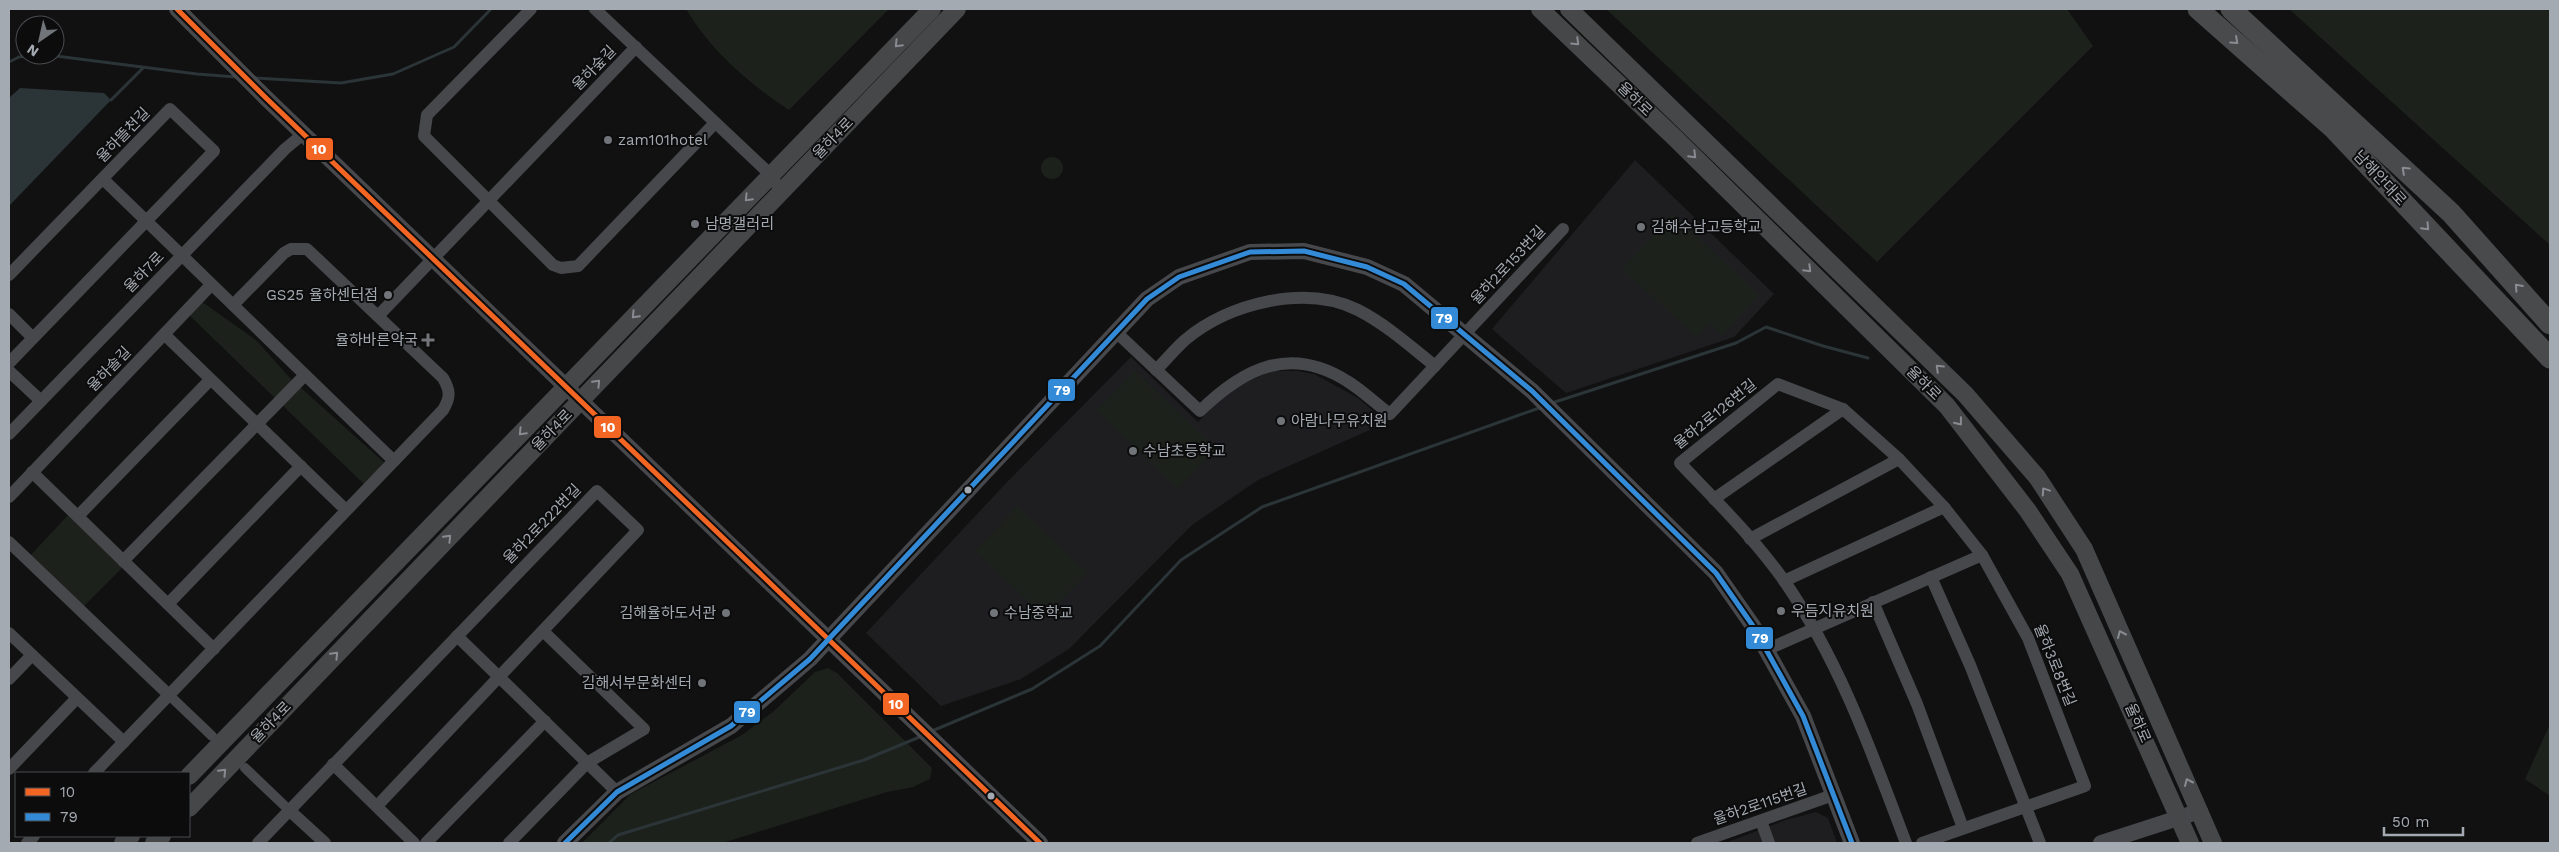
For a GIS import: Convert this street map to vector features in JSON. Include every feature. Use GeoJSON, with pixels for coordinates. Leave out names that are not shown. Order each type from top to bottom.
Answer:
{"type":"FeatureCollection","features":[{"type":"Feature","properties":{"kind":"highway","name":"남해안대로"},"geometry":{"type":"LineString","coordinates":[[2198,9],[2334,129],[2550,358]]}},
{"type":"Feature","properties":{"kind":"highway","name":"남해안대로"},"geometry":{"type":"LineString","coordinates":[[2231,9],[2451,213],[2550,324]]}},
{"type":"Feature","properties":{"kind":"main road","name":"율하4로"},"geometry":{"type":"LineString","coordinates":[[190,775],[932,9]]}},
{"type":"Feature","properties":{"kind":"main road","name":"율하4로"},"geometry":{"type":"LineString","coordinates":[[190,807],[957,9]]}},
{"type":"Feature","properties":{"kind":"main road","name":"율하로"},"geometry":{"type":"LineString","coordinates":[[1540,9],[1675,138],[1946,406],[2028,511],[2070,574],[2190,843]]}},
{"type":"Feature","properties":{"kind":"main road","name":"율하로"},"geometry":{"type":"LineString","coordinates":[[1569,9],[1965,394],[2037,478],[2084,549],[2213,843]]}},
{"type":"Feature","properties":{"kind":"street"},"geometry":{"type":"LineString","coordinates":[[177,9],[303,134],[828,642],[1040,843]]}},
{"type":"Feature","properties":{"kind":"street"},"geometry":{"type":"LineString","coordinates":[[531,9],[427,116],[424,125],[424,136],[553,265],[561,268],[578,266],[715,123]]}},
{"type":"Feature","properties":{"kind":"street"},"geometry":{"type":"LineString","coordinates":[[595,9],[636,47]]}},
{"type":"Feature","properties":{"kind":"street","name":"율하숲길"},"geometry":{"type":"LineString","coordinates":[[378,316],[434,260],[636,47],[770,175],[780,192]]}},
{"type":"Feature","properties":{"kind":"street","name":"율하뜰천길"},"geometry":{"type":"LineString","coordinates":[[9,274],[170,109],[214,151],[9,363]]}},
{"type":"Feature","properties":{"kind":"street","name":"율하7로"},"geometry":{"type":"LineString","coordinates":[[9,434],[182,257],[285,148],[303,134]]}},
{"type":"Feature","properties":{"kind":"street"},"geometry":{"type":"LineString","coordinates":[[102,180],[394,461]]}},
{"type":"Feature","properties":{"kind":"street","name":"율하2로153번길"},"geometry":{"type":"LineString","coordinates":[[1116,332],[1200,411],[1228,386],[1256,370],[1291,363],[1311,365],[1332,372],[1349,382],[1390,414],[1563,229]]}},
{"type":"Feature","properties":{"kind":"street"},"geometry":{"type":"LineString","coordinates":[[95,772],[443,410],[449,397],[450,391],[443,378],[307,248],[298,247],[284,253],[233,305]]}},
{"type":"Feature","properties":{"kind":"street"},"geometry":{"type":"LineString","coordinates":[[565,843],[617,792],[731,726],[828,642],[1148,299],[1179,276],[1213,263],[1250,252],[1286,250],[1304,251],[1367,267],[1404,284],[1532,391],[1568,424],[1716,573],[1768,649],[1803,716],[1852,843]]}},
{"type":"Feature","properties":{"kind":"street","name":"율하솔길"},"geometry":{"type":"LineString","coordinates":[[9,497],[212,285]]}},
{"type":"Feature","properties":{"kind":"street"},"geometry":{"type":"LineString","coordinates":[[1156,370],[1186,340],[1213,321],[1250,306],[1290,298],[1321,300],[1356,309],[1387,327],[1435,366]]}},
{"type":"Feature","properties":{"kind":"street"},"geometry":{"type":"LineString","coordinates":[[9,314],[33,338]]}},
{"type":"Feature","properties":{"kind":"street"},"geometry":{"type":"LineString","coordinates":[[165,335],[346,510]]}},
{"type":"Feature","properties":{"kind":"street"},"geometry":{"type":"LineString","coordinates":[[9,371],[40,401]]}},
{"type":"Feature","properties":{"kind":"street"},"geometry":{"type":"LineString","coordinates":[[123,561],[305,375]]}},
{"type":"Feature","properties":{"kind":"street"},"geometry":{"type":"LineString","coordinates":[[78,516],[210,380]]}},
{"type":"Feature","properties":{"kind":"street","name":"율하2로126번길"},"geometry":{"type":"LineString","coordinates":[[1814,627],[1784,581],[1750,539],[1680,463],[1778,384],[1843,409],[1899,459],[1944,507],[1982,555]]}},
{"type":"Feature","properties":{"kind":"street"},"geometry":{"type":"LineString","coordinates":[[1714,500],[1843,409]]}},
{"type":"Feature","properties":{"kind":"street"},"geometry":{"type":"LineString","coordinates":[[1750,539],[1899,459]]}},
{"type":"Feature","properties":{"kind":"street"},"geometry":{"type":"LineString","coordinates":[[168,604],[300,466]]}},
{"type":"Feature","properties":{"kind":"street"},"geometry":{"type":"LineString","coordinates":[[32,472],[214,648]]}},
{"type":"Feature","properties":{"kind":"street","name":"율하2로222번길"},"geometry":{"type":"LineString","coordinates":[[258,843],[597,491],[638,530],[376,806]]}},
{"type":"Feature","properties":{"kind":"street"},"geometry":{"type":"LineString","coordinates":[[1784,581],[1944,507]]}},
{"type":"Feature","properties":{"kind":"street"},"geometry":{"type":"LineString","coordinates":[[9,542],[212,736]]}},
{"type":"Feature","properties":{"kind":"street"},"geometry":{"type":"LineString","coordinates":[[1768,649],[1814,627],[1982,555]]}},
{"type":"Feature","properties":{"kind":"street","name":"율하3로8번길"},"geometry":{"type":"LineString","coordinates":[[1922,843],[2085,786],[2028,638],[1982,555]]}},
{"type":"Feature","properties":{"kind":"street"},"geometry":{"type":"LineString","coordinates":[[1931,577],[1970,665],[2040,843]]}},
{"type":"Feature","properties":{"kind":"street"},"geometry":{"type":"LineString","coordinates":[[1873,602],[1917,704],[1963,828]]}},
{"type":"Feature","properties":{"kind":"street"},"geometry":{"type":"LineString","coordinates":[[1814,627],[1858,716],[1906,843]]}},
{"type":"Feature","properties":{"kind":"street"},"geometry":{"type":"LineString","coordinates":[[509,843],[587,763],[644,729],[543,631]]}},
{"type":"Feature","properties":{"kind":"street"},"geometry":{"type":"LineString","coordinates":[[9,633],[124,742]]}},
{"type":"Feature","properties":{"kind":"street"},"geometry":{"type":"LineString","coordinates":[[457,636],[617,792]]}},
{"type":"Feature","properties":{"kind":"street"},"geometry":{"type":"LineString","coordinates":[[9,679],[32,655]]}},
{"type":"Feature","properties":{"kind":"street"},"geometry":{"type":"LineString","coordinates":[[9,769],[77,698]]}},
{"type":"Feature","properties":{"kind":"street"},"geometry":{"type":"LineString","coordinates":[[426,843],[545,721]]}},
{"type":"Feature","properties":{"kind":"street"},"geometry":{"type":"LineString","coordinates":[[333,764],[414,843]]}},
{"type":"Feature","properties":{"kind":"street"},"geometry":{"type":"LineString","coordinates":[[245,768],[325,843]]}},
{"type":"Feature","properties":{"kind":"street","name":"율하2로115번길"},"geometry":{"type":"LineString","coordinates":[[1697,843],[1833,795]]}},
{"type":"Feature","properties":{"kind":"street"},"geometry":{"type":"LineString","coordinates":[[2101,843],[2200,810]]}},
{"type":"Feature","properties":{"kind":"street"},"geometry":{"type":"LineString","coordinates":[[1761,821],[1769,843]]}},
{"type":"Feature","properties":{"kind":"shaded area"},"geometry":{"type":"Polygon","coordinates":[[[686,9],[889,9],[789,110],[759,89],[731,65],[707,39],[686,9]]]}},
{"type":"Feature","properties":{"kind":"shaded area"},"geometry":{"type":"Polygon","coordinates":[[[1606,9],[2067,9],[2093,46],[1877,262],[1606,9]]]}},
{"type":"Feature","properties":{"kind":"shaded area"},"geometry":{"type":"Polygon","coordinates":[[[2289,9],[2550,9],[2550,245],[2289,9]]]}},
{"type":"Feature","properties":{"kind":"shaded area"},"geometry":{"type":"Polygon","coordinates":[[[20,88],[104,93],[111,100],[9,206],[9,98],[20,88]]]}},
{"type":"Feature","properties":{"kind":"shaded area"},"geometry":{"type":"Polygon","coordinates":[[[1052,157],[1060,160],[1063,168],[1060,176],[1052,179],[1044,176],[1041,168],[1044,160],[1052,157]]]}},
{"type":"Feature","properties":{"kind":"shaded area","name":"김해수남고등학교"},"geometry":{"type":"Polygon","coordinates":[[[1635,160],[1774,294],[1734,337],[1566,393],[1492,329],[1635,160]]]}},
{"type":"Feature","properties":{"kind":"shaded area"},"geometry":{"type":"Polygon","coordinates":[[[1673,214],[1759,295],[1722,335],[1709,323],[1696,337],[1622,269],[1673,214]]]}},
{"type":"Feature","properties":{"kind":"shaded area"},"geometry":{"type":"Polygon","coordinates":[[[198,299],[256,340],[290,378],[388,466],[368,488],[186,312],[198,299]]]}},
{"type":"Feature","properties":{"kind":"shaded area"},"geometry":{"type":"Polygon","coordinates":[[[1131,357],[1198,422],[1230,390],[1271,371],[1297,371],[1314,374],[1358,398],[1380,417],[1383,424],[1258,480],[1192,525],[1069,649],[1021,679],[941,706],[866,633],[1007,482],[1131,357]]]}},
{"type":"Feature","properties":{"kind":"shaded area"},"geometry":{"type":"Polygon","coordinates":[[[1135,371],[1216,449],[1178,489],[1097,410],[1135,371]]]}},
{"type":"Feature","properties":{"kind":"shaded area"},"geometry":{"type":"Polygon","coordinates":[[[1017,506],[1087,573],[1045,617],[975,551],[1017,506]]]}},
{"type":"Feature","properties":{"kind":"shaded area"},"geometry":{"type":"Polygon","coordinates":[[[71,512],[125,565],[81,609],[28,558],[71,512]]]}},
{"type":"Feature","properties":{"kind":"shaded area"},"geometry":{"type":"Polygon","coordinates":[[[828,668],[837,673],[932,768],[930,779],[913,787],[887,792],[722,843],[582,843],[631,794],[742,735],[774,711],[815,672],[828,668]]]}},
{"type":"Feature","properties":{"kind":"shaded area"},"geometry":{"type":"Polygon","coordinates":[[[2550,724],[2550,796],[2525,779],[2550,724]]]}},
{"type":"Feature","properties":{"kind":"shaded area"},"geometry":{"type":"Polygon","coordinates":[[[1816,812],[1828,818],[1837,843],[1725,843],[1786,820],[1816,812]]]}},
{"type":"Feature","properties":{"kind":"waterway"},"geometry":{"type":"LineString","coordinates":[[255,78],[341,83],[393,74],[454,47],[491,9]]}},
{"type":"Feature","properties":{"kind":"waterway"},"geometry":{"type":"LineString","coordinates":[[65,57],[197,74],[236,77]]}},
{"type":"Feature","properties":{"kind":"waterway"},"geometry":{"type":"LineString","coordinates":[[9,62],[15,59]]}},
{"type":"Feature","properties":{"kind":"waterway"},"geometry":{"type":"LineString","coordinates":[[111,100],[143,68]]}},
{"type":"Feature","properties":{"kind":"waterway"},"geometry":{"type":"LineString","coordinates":[[1552,403],[1736,343],[1766,327],[1823,346],[1868,358]]}},
{"type":"Feature","properties":{"kind":"waterway"},"geometry":{"type":"LineString","coordinates":[[932,731],[1032,689],[1100,646],[1181,560],[1262,507],[1542,407]]}},
{"type":"Feature","properties":{"kind":"waterway"},"geometry":{"type":"LineString","coordinates":[[609,843],[618,835],[864,760],[922,736]]}},
{"type":"Feature","properties":{"kind":"transit line","name":"10"},"geometry":{"type":"LineString","coordinates":[[177,9],[265,97],[1040,843]]}},
{"type":"Feature","properties":{"kind":"transit line","name":"79"},"geometry":{"type":"LineString","coordinates":[[565,843],[617,792],[731,726],[810,659],[1147,299],[1179,277],[1250,252],[1304,251],[1367,267],[1404,284],[1532,391],[1716,573],[1753,626],[1803,716],[1852,843]]}},
{"type":"Feature","properties":{"kind":"place","name":"zam101hotel"},"geometry":{"type":"Point","coordinates":[608,140]}},
{"type":"Feature","properties":{"kind":"place","name":"남명갤러리"},"geometry":{"type":"Point","coordinates":[695,224]}},
{"type":"Feature","properties":{"kind":"place","name":"김해수남고등학교"},"geometry":{"type":"Point","coordinates":[1641,227]}},
{"type":"Feature","properties":{"kind":"place","name":"GS25 율하센터점"},"geometry":{"type":"Point","coordinates":[388,295]}},
{"type":"Feature","properties":{"kind":"place","name":"율하바른약국"},"geometry":{"type":"Point","coordinates":[428,340]}},
{"type":"Feature","properties":{"kind":"place","name":"아람나무유치원"},"geometry":{"type":"Point","coordinates":[1281,421]}},
{"type":"Feature","properties":{"kind":"place","name":"수남초등학교"},"geometry":{"type":"Point","coordinates":[1133,451]}},
{"type":"Feature","properties":{"kind":"place","name":"우듬지유치원"},"geometry":{"type":"Point","coordinates":[1781,611]}},
{"type":"Feature","properties":{"kind":"place","name":"김해율하도서관"},"geometry":{"type":"Point","coordinates":[726,613]}},
{"type":"Feature","properties":{"kind":"place","name":"수남중학교"},"geometry":{"type":"Point","coordinates":[994,613]}},
{"type":"Feature","properties":{"kind":"place","name":"김해서부문화센터"},"geometry":{"type":"Point","coordinates":[702,683]}}]}
